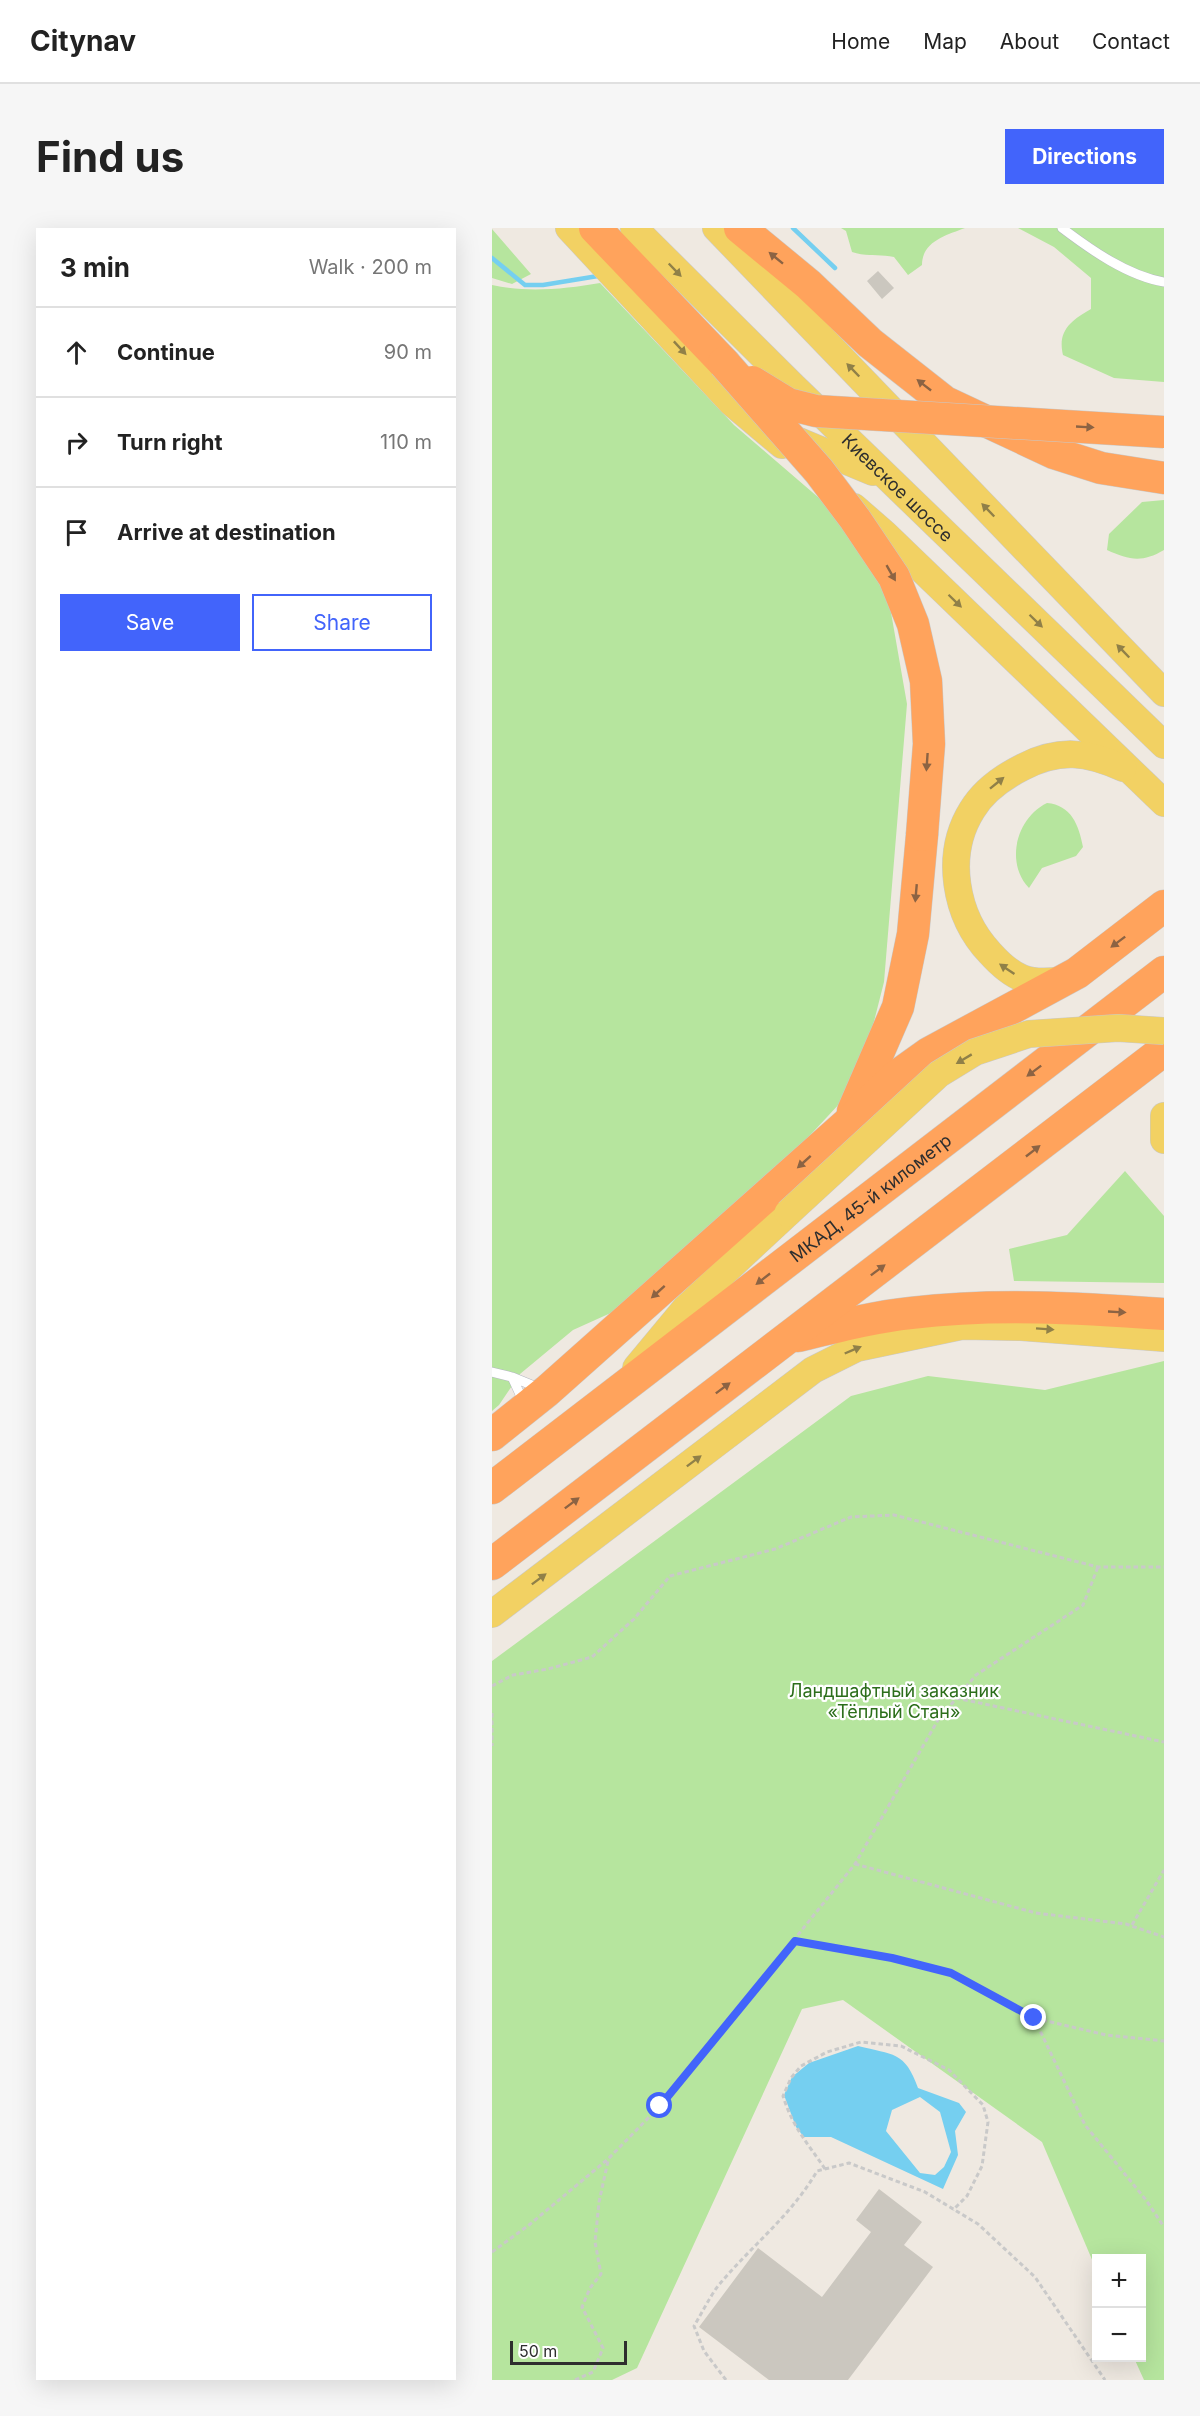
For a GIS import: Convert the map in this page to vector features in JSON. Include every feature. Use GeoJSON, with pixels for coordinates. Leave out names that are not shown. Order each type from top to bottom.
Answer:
{"type":"FeatureCollection","features":[{"type":"Feature","properties":{"kind":"highway"},"geometry":{"type":"LineString","coordinates":[[596,228],[724,363],[819,471],[894,577],[913,624],[926,681],[929,744],[913,933],[898,1007],[847,1124]]}},
{"type":"Feature","properties":{"kind":"highway"},"geometry":{"type":"LineString","coordinates":[[740,228],[808,284],[870,343],[945,402],[1054,453],[1101,468],[1164,478]]}},
{"type":"Feature","properties":{"kind":"highway"},"geometry":{"type":"LineString","coordinates":[[724,363],[788,404],[816,411],[1164,432]]}},
{"type":"Feature","properties":{"kind":"highway"},"geometry":{"type":"LineString","coordinates":[[1012,432],[1047,443],[1094,452],[1164,456]]}},
{"type":"Feature","properties":{"kind":"highway"},"geometry":{"type":"LineString","coordinates":[[492,1435],[537,1400],[847,1124],[894,1078],[929,1053],[1077,973],[1164,906]]}},
{"type":"Feature","properties":{"kind":"highway","name":"МКАД, 45-й километр"},"geometry":{"type":"LineString","coordinates":[[492,1488],[1164,972]]}},
{"type":"Feature","properties":{"kind":"highway"},"geometry":{"type":"LineString","coordinates":[[492,1564],[1164,1050]]}},
{"type":"Feature","properties":{"kind":"highway"},"geometry":{"type":"LineString","coordinates":[[788,1338],[910,1313],[961,1309],[1010,1307],[1164,1314]]}},
{"type":"Feature","properties":{"kind":"main road"},"geometry":{"type":"LineString","coordinates":[[568,228],[732,403],[885,534],[1164,803]]}},
{"type":"Feature","properties":{"kind":"main road","name":"Киевское шоссе"},"geometry":{"type":"LineString","coordinates":[[634,228],[705,301],[1164,745]]}},
{"type":"Feature","properties":{"kind":"main road"},"geometry":{"type":"LineString","coordinates":[[716,228],[1164,693]]}},
{"type":"Feature","properties":{"kind":"main road"},"geometry":{"type":"LineString","coordinates":[[755,422],[888,479]]}},
{"type":"Feature","properties":{"kind":"main road"},"geometry":{"type":"LineString","coordinates":[[1062,980],[1044,982],[1022,978],[1001,965],[981,944],[966,919],[958,893],[956,863],[961,834],[972,811],[986,792],[1007,775],[1053,756],[1077,753],[1102,759],[1138,776]]}},
{"type":"Feature","properties":{"kind":"main road"},"geometry":{"type":"LineString","coordinates":[[615,1393],[685,1309],[939,1074],[975,1052],[1029,1034],[1118,1028],[1164,1031]]}},
{"type":"Feature","properties":{"kind":"main road"},"geometry":{"type":"LineString","coordinates":[[1164,1116],[1164,1140]]}},
{"type":"Feature","properties":{"kind":"main road"},"geometry":{"type":"LineString","coordinates":[[492,1614],[813,1370],[857,1348],[962,1326],[1021,1327],[1164,1338]]}},
{"type":"Feature","properties":{"kind":"lane"},"geometry":{"type":"LineString","coordinates":[[1062,228],[1093,252],[1152,280],[1164,282]]}},
{"type":"Feature","properties":{"kind":"lane"},"geometry":{"type":"LineString","coordinates":[[492,1372],[512,1377],[537,1400]]}},
{"type":"Feature","properties":{"kind":"lane"},"geometry":{"type":"LineString","coordinates":[[512,1377],[537,1400]]}},
{"type":"Feature","properties":{"kind":"path"},"geometry":{"type":"LineString","coordinates":[[492,1686],[513,1675],[548,1669],[592,1657],[634,1619],[670,1576],[775,1549],[851,1517],[894,1515],[1098,1567],[1164,1567]]}},
{"type":"Feature","properties":{"kind":"path"},"geometry":{"type":"LineString","coordinates":[[492,2252],[529,2225],[608,2159],[660,2106],[855,1864],[938,1720],[976,1675],[1083,1605],[1098,1567]]}},
{"type":"Feature","properties":{"kind":"path"},"geometry":{"type":"LineString","coordinates":[[956,1698],[1164,1742]]}},
{"type":"Feature","properties":{"kind":"path"},"geometry":{"type":"LineString","coordinates":[[492,1713],[492,1746]]}},
{"type":"Feature","properties":{"kind":"path"},"geometry":{"type":"LineString","coordinates":[[855,1864],[1036,1913],[1132,1926],[1164,1937]]}},
{"type":"Feature","properties":{"kind":"path"},"geometry":{"type":"LineString","coordinates":[[1132,1926],[1164,1869]]}},
{"type":"Feature","properties":{"kind":"path"},"geometry":{"type":"LineString","coordinates":[[795,1941],[892,1958],[951,1973],[1034,2018],[1107,2035],[1164,2042]]}},
{"type":"Feature","properties":{"kind":"path"},"geometry":{"type":"LineString","coordinates":[[1034,2018],[1086,2125],[1146,2200],[1164,2227]]}},
{"type":"Feature","properties":{"kind":"path"},"geometry":{"type":"LineString","coordinates":[[825,2169],[801,2138],[789,2117],[783,2096],[791,2078],[801,2066],[827,2052],[861,2042],[901,2046],[950,2070],[983,2105],[988,2122],[982,2166],[967,2196],[953,2210]]}},
{"type":"Feature","properties":{"kind":"path"},"geometry":{"type":"LineString","coordinates":[[575,2380],[593,2372],[603,2348],[582,2307],[590,2288],[601,2274],[595,2241],[599,2202],[608,2159]]}},
{"type":"Feature","properties":{"kind":"path"},"geometry":{"type":"LineString","coordinates":[[726,2380],[704,2350],[694,2326],[717,2288],[810,2185],[817,2171],[849,2163],[925,2192],[978,2224],[1035,2277],[1105,2380]]}},
{"type":"Feature","properties":{"kind":"green space"},"geometry":{"type":"Polygon","coordinates":[[[841,228],[965,228],[937,240],[926,250],[922,265],[908,275],[894,257],[852,252],[846,231],[841,228]]]}},
{"type":"Feature","properties":{"kind":"green space"},"geometry":{"type":"Polygon","coordinates":[[[1018,228],[1164,228],[1164,382],[1114,378],[1063,355],[1064,332],[1072,322],[1091,309],[1091,278],[1054,247],[1018,228]]]}},
{"type":"Feature","properties":{"kind":"green space"},"geometry":{"type":"Polygon","coordinates":[[[492,229],[531,274],[512,284],[492,278],[492,229]]]}},
{"type":"Feature","properties":{"kind":"green space"},"geometry":{"type":"Polygon","coordinates":[[[600,283],[734,425],[840,516],[889,601],[907,704],[884,982],[867,1049],[841,1102],[787,1160],[624,1307],[573,1330],[520,1374],[499,1405],[492,1411],[492,285],[519,289],[546,289],[600,283]]]}},
{"type":"Feature","properties":{"kind":"green space"},"geometry":{"type":"Polygon","coordinates":[[[1164,500],[1164,550],[1149,557],[1136,559],[1107,550],[1109,534],[1142,502],[1164,500]]]}},
{"type":"Feature","properties":{"kind":"green space"},"geometry":{"type":"Polygon","coordinates":[[[1047,803],[1068,812],[1079,831],[1083,847],[1076,856],[1042,868],[1029,888],[1017,866],[1017,842],[1028,819],[1047,803]]]}},
{"type":"Feature","properties":{"kind":"green space"},"geometry":{"type":"Polygon","coordinates":[[[1125,1171],[1164,1216],[1164,1283],[1014,1281],[1009,1249],[1067,1235],[1125,1171]]]}},
{"type":"Feature","properties":{"kind":"green space","name":"Ландшафтный заказник «Тёплый Стан»"},"geometry":{"type":"Polygon","coordinates":[[[1164,1361],[1164,2380],[1144,2380],[1136,2362],[1146,2362],[1146,2254],[1092,2254],[1092,2260],[1042,2142],[843,2000],[802,2009],[637,2368],[612,2380],[492,2380],[492,1661],[851,1396],[928,1376],[1045,1390],[1164,1361]]]}},
{"type":"Feature","properties":{"kind":"water"},"geometry":{"type":"Polygon","coordinates":[[[858,2046],[889,2053],[903,2061],[908,2067],[918,2088],[959,2103],[966,2112],[955,2131],[958,2155],[943,2189],[831,2137],[804,2137],[796,2127],[784,2095],[792,2077],[809,2063],[858,2046]],[[920,2097],[892,2110],[886,2131],[920,2173],[935,2175],[944,2167],[951,2152],[940,2112],[920,2097]]]}},
{"type":"Feature","properties":{"kind":"building"},"geometry":{"type":"Polygon","coordinates":[[[878,271],[894,288],[882,299],[867,281],[878,271]]]}},
{"type":"Feature","properties":{"kind":"building"},"geometry":{"type":"Polygon","coordinates":[[[879,2189],[922,2222],[904,2245],[933,2267],[848,2380],[769,2380],[699,2327],[758,2248],[822,2297],[871,2232],[856,2220],[879,2189]]]}},
{"type":"Feature","properties":{"kind":"waterway"},"geometry":{"type":"LineString","coordinates":[[793,228],[835,268]]}},
{"type":"Feature","properties":{"kind":"waterway"},"geometry":{"type":"LineString","coordinates":[[492,258],[525,285],[543,285],[598,276],[602,278]]}},
{"type":"Feature","properties":{"kind":"route"},"geometry":{"type":"LineString","coordinates":[[660,2106],[795,1941],[892,1958],[951,1973],[1034,2018]]}}]}
